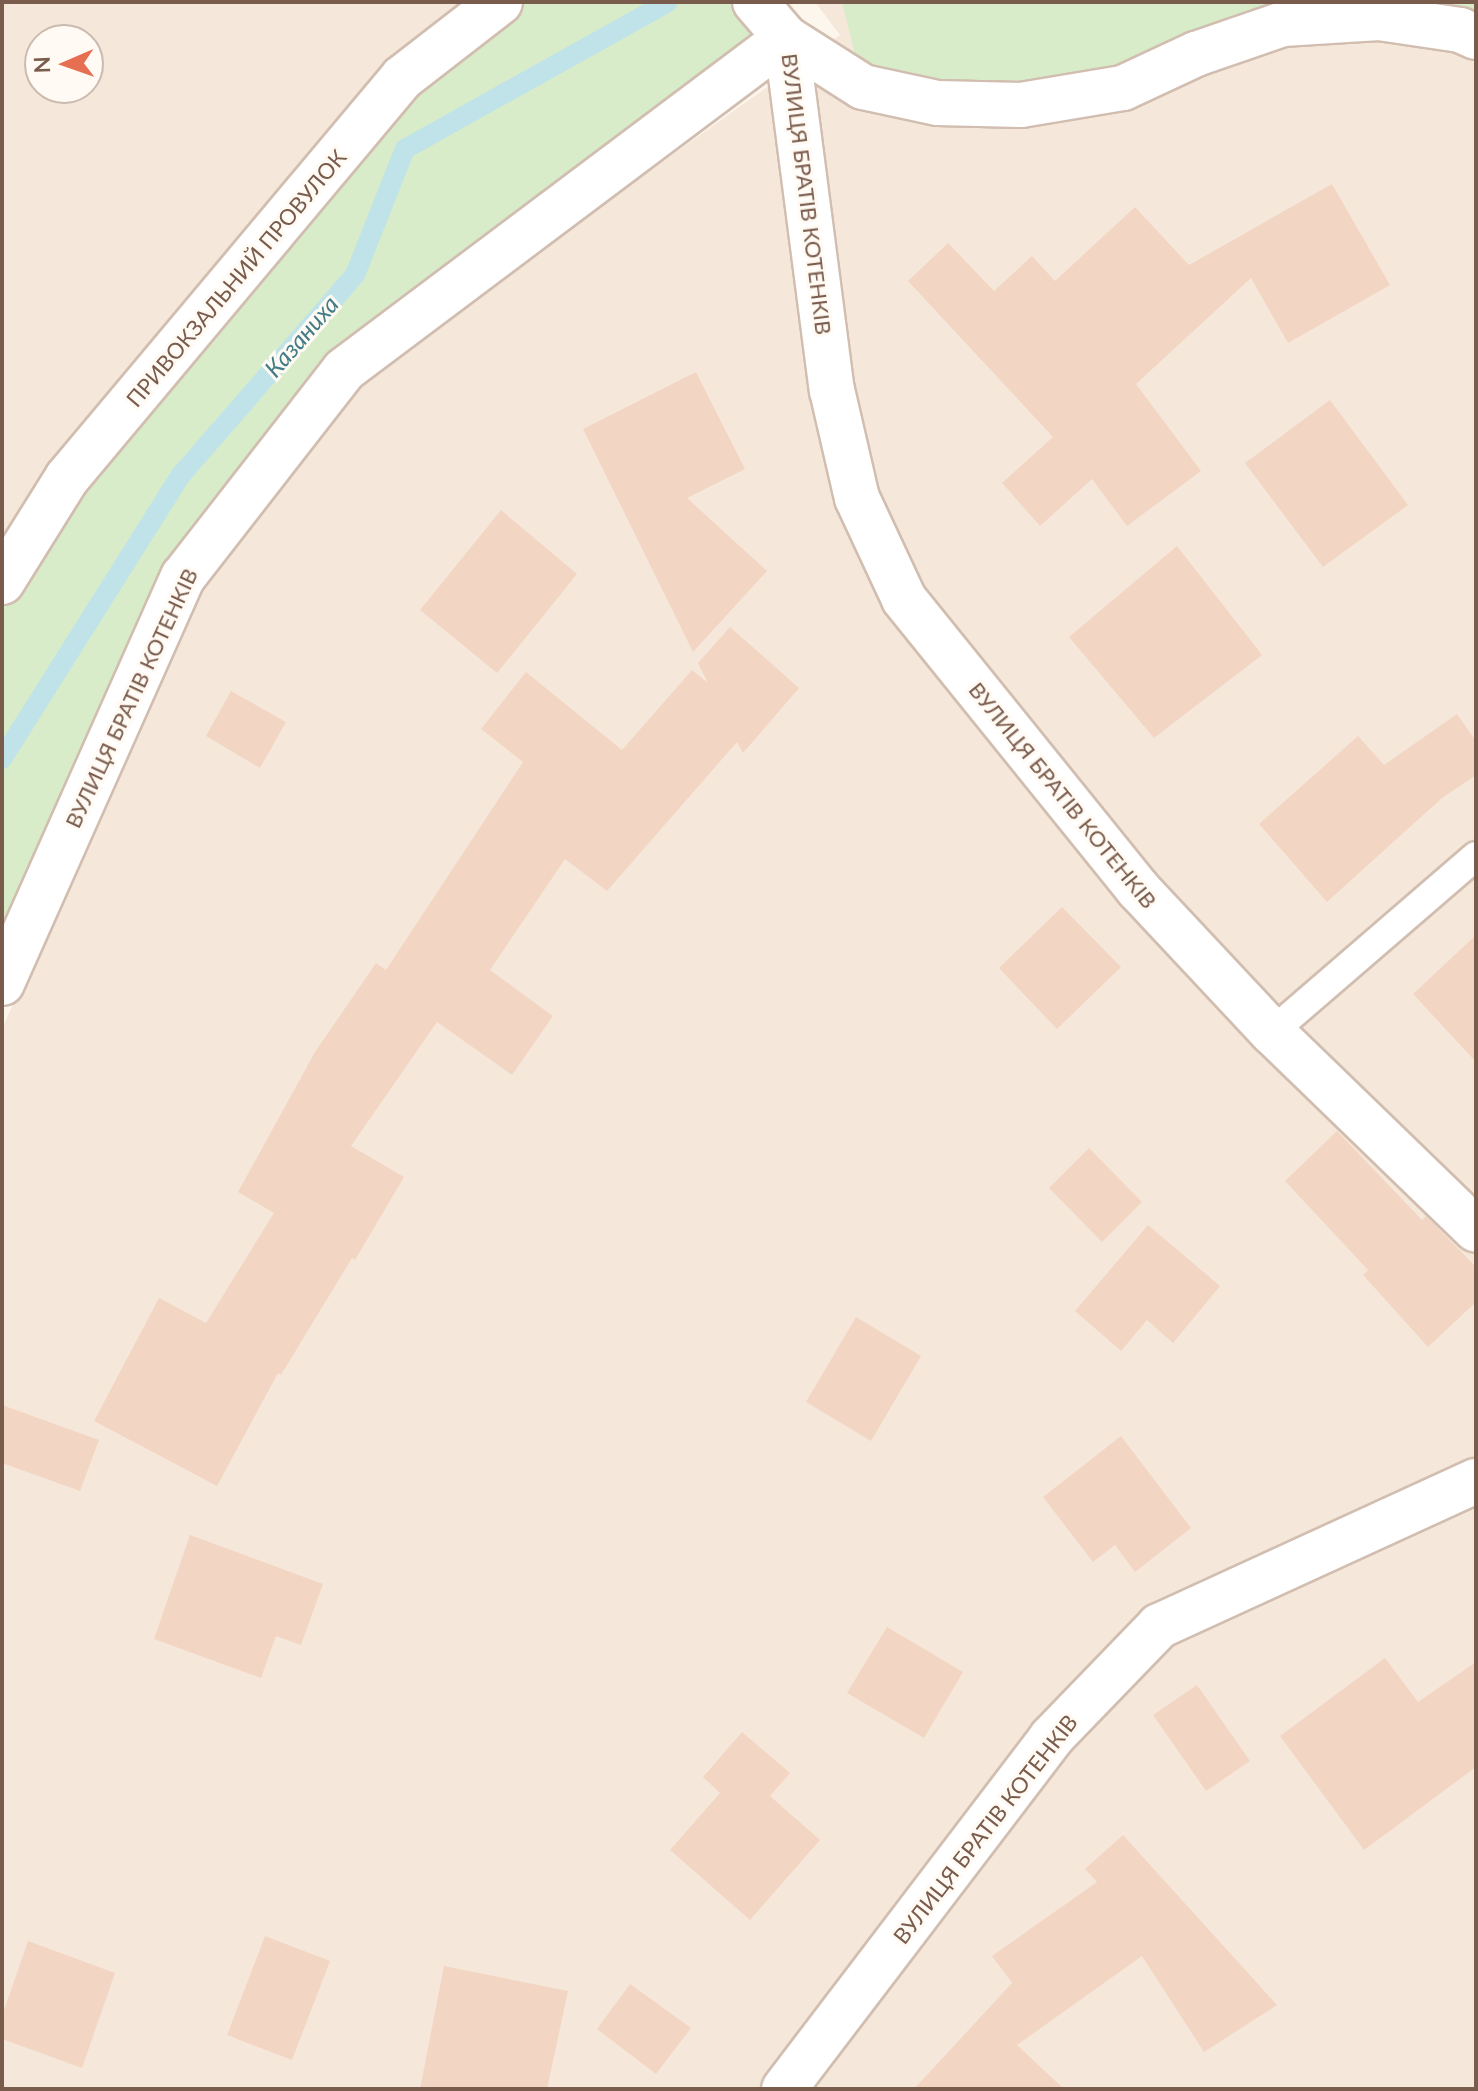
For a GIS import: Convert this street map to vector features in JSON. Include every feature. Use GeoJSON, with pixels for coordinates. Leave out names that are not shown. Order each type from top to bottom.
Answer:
{"type":"FeatureCollection","features":[{"type":"Feature","properties":{"kind":"street","name":"ПРИВОКЗАЛЬНИЙ ПРОВУЛОК"},"geometry":{"type":"LineString","coordinates":[[2,582],[67,478],[402,78],[500,2]]}},
{"type":"Feature","properties":{"kind":"street"},"geometry":{"type":"LineString","coordinates":[[755,2],[786,38],[863,87],[937,103],[1021,105],[1123,88],[1196,54],[1283,24],[1379,18],[1460,30],[1476,37]]}},
{"type":"Feature","properties":{"kind":"street","name":"ВУЛИЦЯ БРАТІВ КОТЕНКІВ"},"geometry":{"type":"LineString","coordinates":[[2,983],[183,577],[344,370],[786,38],[832,390],[857,498],[904,599],[1138,889],[1272,1032],[1476,1230]]}},
{"type":"Feature","properties":{"kind":"street","name":"ВУЛИЦЯ БРАТІВ КОТЕНКІВ"},"geometry":{"type":"LineString","coordinates":[[784,2089],[1051,1738],[1159,1626],[1476,1481]]}},
{"type":"Feature","properties":{"kind":"lane"},"geometry":{"type":"LineString","coordinates":[[1272,1032],[1476,856]]}},
{"type":"Feature","properties":{"kind":"shaded area"},"geometry":{"type":"Polygon","coordinates":[[[2,2],[794,2],[514,198],[329,352],[2,927],[2,2]]]}},
{"type":"Feature","properties":{"kind":"shaded area"},"geometry":{"type":"Polygon","coordinates":[[[815,2],[1476,2],[1476,2089],[2,2089],[2,1029],[197,588],[354,382],[840,35],[815,2]]]}},
{"type":"Feature","properties":{"kind":"green space"},"geometry":{"type":"Polygon","coordinates":[[[500,2],[755,2],[786,38],[344,370],[183,577],[2,983],[2,582],[67,478],[500,2]]]}},
{"type":"Feature","properties":{"kind":"green space"},"geometry":{"type":"Polygon","coordinates":[[[842,2],[1476,2],[1476,37],[1379,18],[1123,88],[863,87],[842,2]]]}},
{"type":"Feature","properties":{"kind":"building"},"geometry":{"type":"Polygon","coordinates":[[[1332,184],[1390,285],[1288,343],[1251,278],[1136,384],[1201,471],[1127,526],[1092,479],[1040,526],[1002,483],[1053,437],[908,281],[948,243],[994,291],[1032,256],[1055,281],[1135,207],[1189,265],[1332,184]]]}},
{"type":"Feature","properties":{"kind":"building"},"geometry":{"type":"Polygon","coordinates":[[[696,372],[745,469],[687,498],[767,571],[693,652],[583,429],[696,372]]]}},
{"type":"Feature","properties":{"kind":"building"},"geometry":{"type":"Polygon","coordinates":[[[1330,400],[1408,505],[1323,567],[1245,463],[1330,400]]]}},
{"type":"Feature","properties":{"kind":"building"},"geometry":{"type":"Polygon","coordinates":[[[501,510],[577,574],[497,673],[420,610],[501,510]]]}},
{"type":"Feature","properties":{"kind":"building"},"geometry":{"type":"Polygon","coordinates":[[[1177,546],[1262,655],[1154,738],[1069,637],[1177,546]]]}},
{"type":"Feature","properties":{"kind":"building"},"geometry":{"type":"Polygon","coordinates":[[[730,627],[799,688],[743,753],[737,742],[607,891],[565,859],[490,970],[553,1016],[512,1075],[437,1022],[351,1146],[404,1177],[355,1260],[352,1258],[281,1375],[278,1373],[217,1486],[94,1421],[159,1298],[206,1323],[274,1213],[238,1192],[315,1052],[376,963],[386,970],[523,762],[481,729],[526,672],[622,750],[692,670],[708,683],[698,663],[730,627]]]}},
{"type":"Feature","properties":{"kind":"building"},"geometry":{"type":"Polygon","coordinates":[[[231,691],[286,722],[260,768],[206,736],[231,691]]]}},
{"type":"Feature","properties":{"kind":"building"},"geometry":{"type":"Polygon","coordinates":[[[1457,714],[1476,741],[1476,775],[1442,798],[1327,902],[1259,824],[1358,736],[1384,765],[1457,714]]]}},
{"type":"Feature","properties":{"kind":"building"},"geometry":{"type":"Polygon","coordinates":[[[1062,907],[1121,967],[1057,1029],[999,968],[1062,907]]]}},
{"type":"Feature","properties":{"kind":"building"},"geometry":{"type":"Polygon","coordinates":[[[1476,935],[1476,1062],[1413,994],[1476,935]]]}},
{"type":"Feature","properties":{"kind":"building"},"geometry":{"type":"Polygon","coordinates":[[[1337,1131],[1422,1220],[1426,1216],[1476,1267],[1476,1302],[1428,1347],[1363,1275],[1368,1270],[1285,1181],[1337,1131]]]}},
{"type":"Feature","properties":{"kind":"building"},"geometry":{"type":"Polygon","coordinates":[[[1089,1148],[1142,1202],[1102,1242],[1049,1188],[1089,1148]]]}},
{"type":"Feature","properties":{"kind":"building"},"geometry":{"type":"Polygon","coordinates":[[[1148,1225],[1220,1286],[1173,1343],[1147,1320],[1121,1351],[1075,1311],[1148,1225]]]}},
{"type":"Feature","properties":{"kind":"building"},"geometry":{"type":"Polygon","coordinates":[[[856,1317],[921,1356],[871,1441],[806,1402],[856,1317]]]}},
{"type":"Feature","properties":{"kind":"building"},"geometry":{"type":"Polygon","coordinates":[[[2,1405],[99,1440],[80,1491],[2,1463],[2,1405]]]}},
{"type":"Feature","properties":{"kind":"building"},"geometry":{"type":"Polygon","coordinates":[[[1121,1436],[1191,1528],[1135,1572],[1115,1545],[1093,1562],[1043,1497],[1121,1436]]]}},
{"type":"Feature","properties":{"kind":"building"},"geometry":{"type":"Polygon","coordinates":[[[190,1535],[323,1584],[301,1645],[276,1636],[261,1678],[154,1639],[190,1535]]]}},
{"type":"Feature","properties":{"kind":"building"},"geometry":{"type":"Polygon","coordinates":[[[887,1627],[963,1672],[924,1738],[847,1693],[887,1627]]]}},
{"type":"Feature","properties":{"kind":"building"},"geometry":{"type":"Polygon","coordinates":[[[1385,1658],[1418,1702],[1476,1662],[1476,1767],[1364,1850],[1280,1736],[1385,1658]]]}},
{"type":"Feature","properties":{"kind":"building"},"geometry":{"type":"Polygon","coordinates":[[[1197,1685],[1250,1761],[1206,1791],[1153,1715],[1197,1685]]]}},
{"type":"Feature","properties":{"kind":"building"},"geometry":{"type":"Polygon","coordinates":[[[742,1732],[790,1773],[770,1796],[820,1840],[750,1920],[670,1850],[720,1793],[703,1777],[742,1732]]]}},
{"type":"Feature","properties":{"kind":"building"},"geometry":{"type":"Polygon","coordinates":[[[1123,1835],[1277,2005],[1204,2052],[1142,1956],[1017,2045],[1064,2089],[914,2089],[1012,1983],[992,1956],[1097,1882],[1085,1869],[1123,1835]]]}},
{"type":"Feature","properties":{"kind":"building"},"geometry":{"type":"Polygon","coordinates":[[[265,1936],[330,1961],[292,2060],[227,2035],[265,1936]]]}},
{"type":"Feature","properties":{"kind":"building"},"geometry":{"type":"Polygon","coordinates":[[[28,1941],[115,1973],[82,2068],[2,2039],[2,2016],[28,1941]]]}},
{"type":"Feature","properties":{"kind":"building"},"geometry":{"type":"Polygon","coordinates":[[[444,1966],[568,1991],[547,2089],[420,2089],[444,1966]]]}},
{"type":"Feature","properties":{"kind":"building"},"geometry":{"type":"Polygon","coordinates":[[[630,1984],[691,2028],[656,2074],[597,2029],[630,1984]]]}},
{"type":"Feature","properties":{"kind":"waterway","name":"Казаниха"},"geometry":{"type":"LineString","coordinates":[[2,759],[181,475],[355,275],[405,149],[668,2]]}}]}
